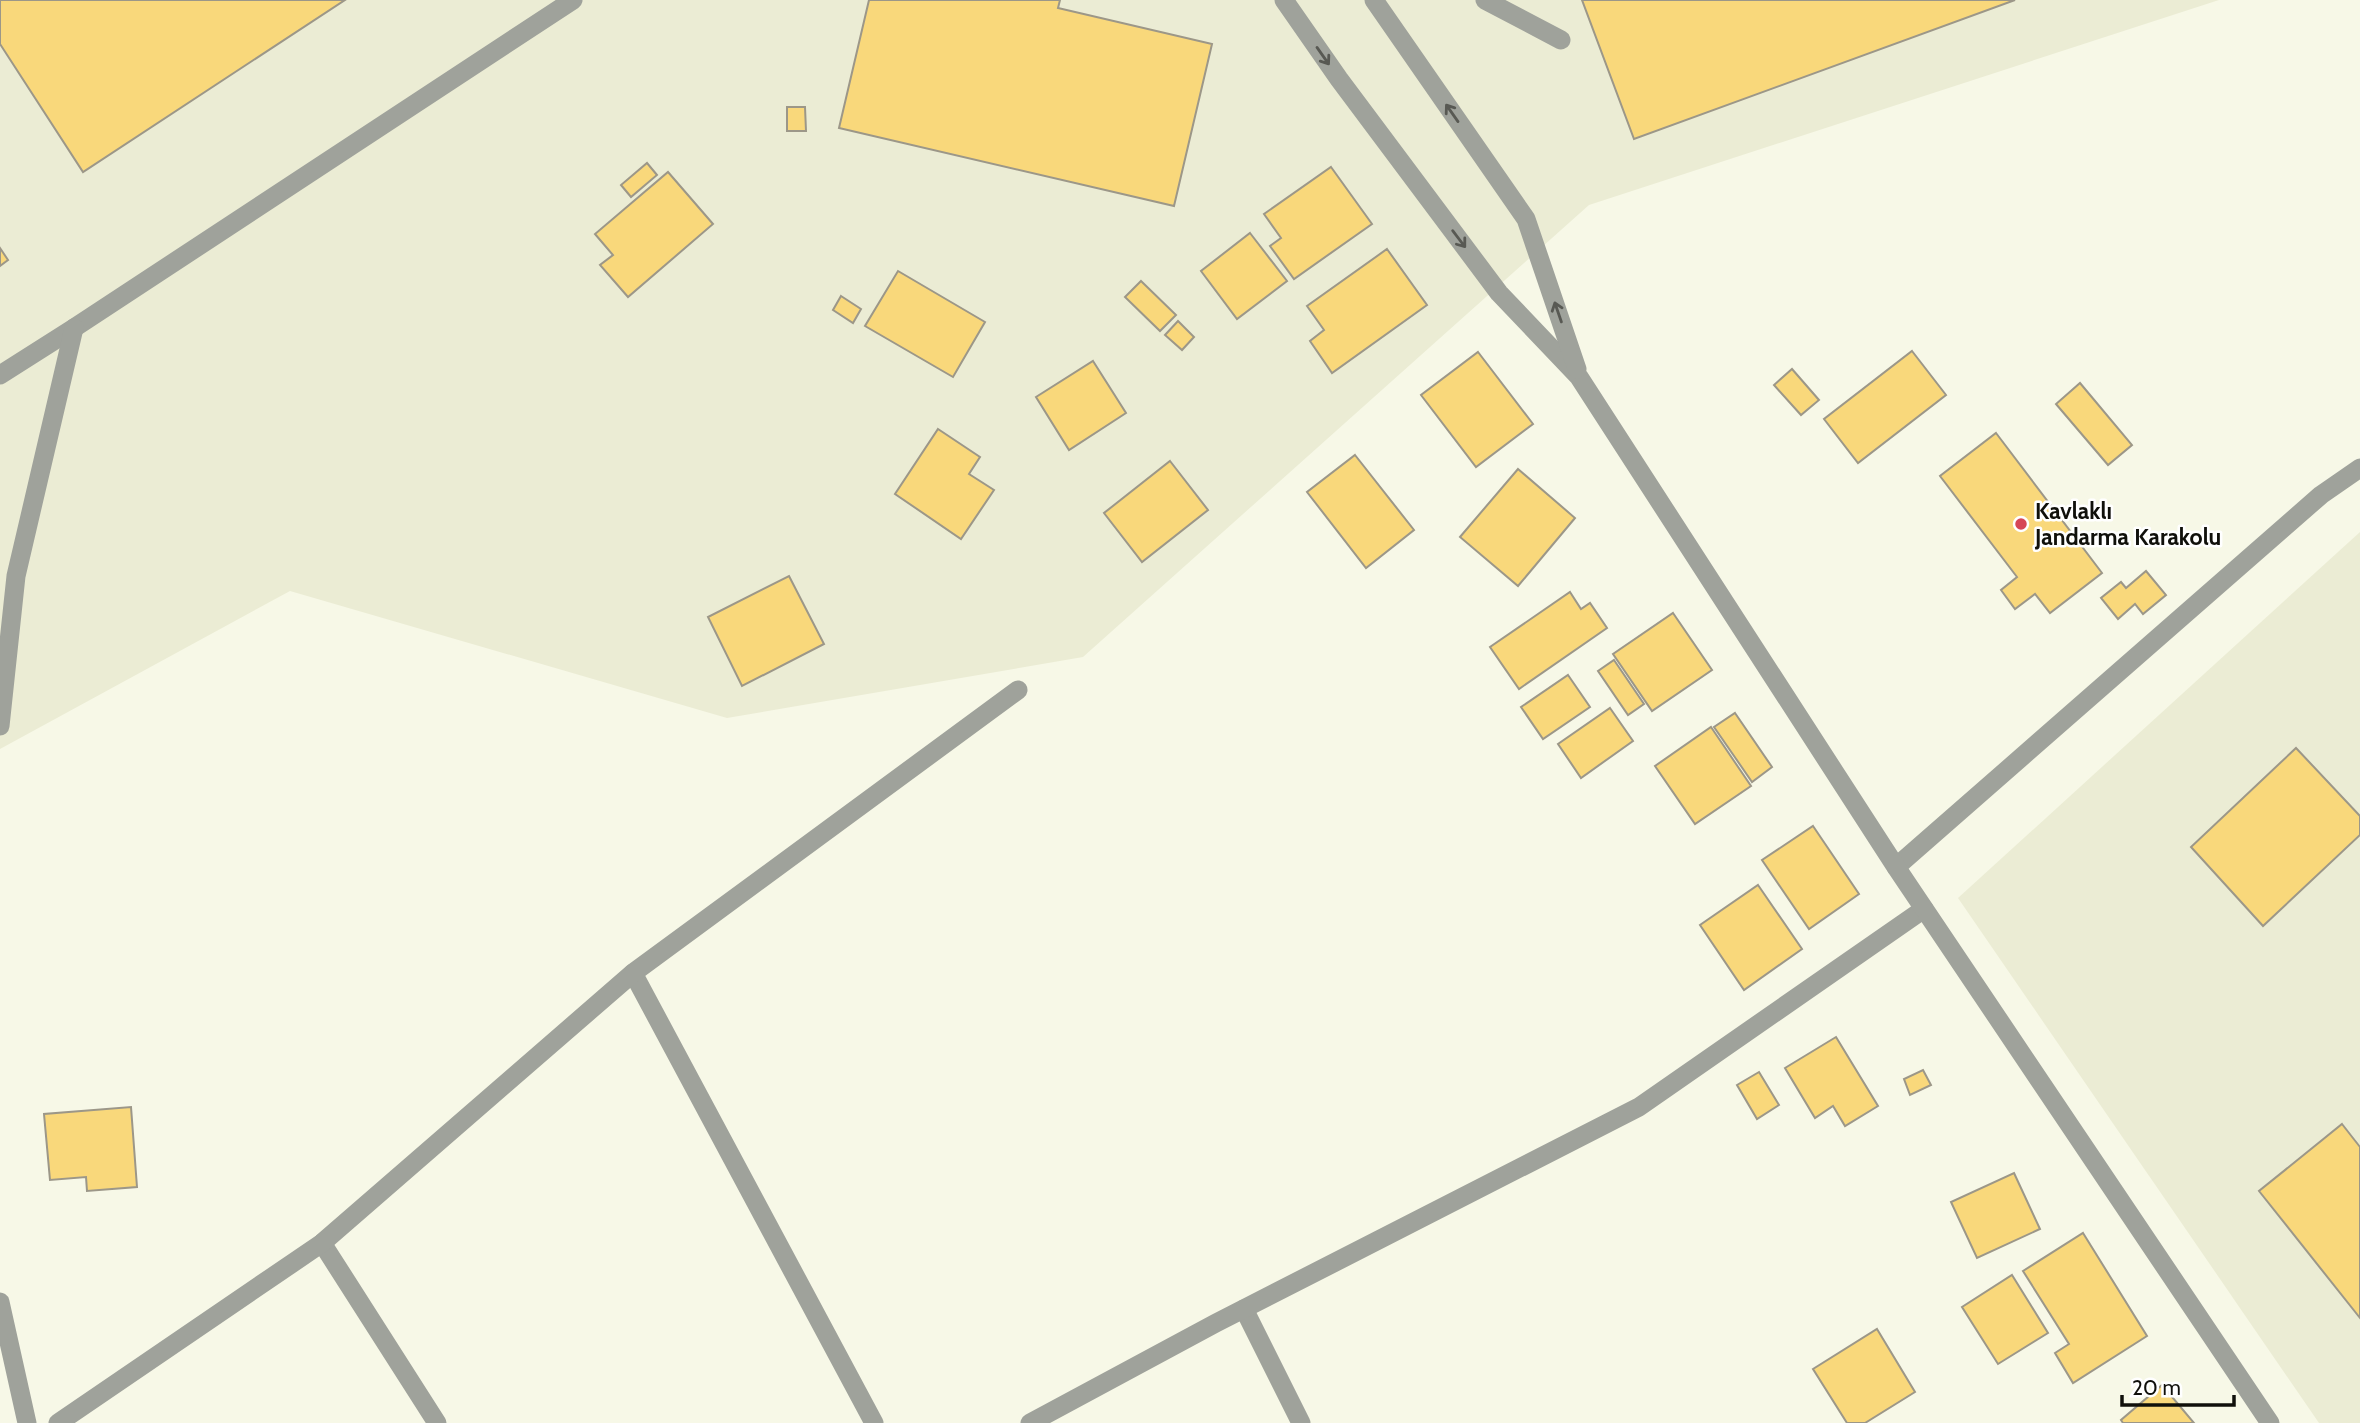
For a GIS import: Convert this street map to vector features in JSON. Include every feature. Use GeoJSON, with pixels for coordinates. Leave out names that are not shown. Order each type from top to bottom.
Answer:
{"type":"FeatureCollection","features":[{"type":"Feature","properties":{"kind":"street"},"geometry":{"type":"LineString","coordinates":[[0,375],[573,0]]}},
{"type":"Feature","properties":{"kind":"street"},"geometry":{"type":"LineString","coordinates":[[1284,0],[1339,79],[1499,293],[1580,377],[1896,867],[2270,1423]]}},
{"type":"Feature","properties":{"kind":"street"},"geometry":{"type":"LineString","coordinates":[[1374,0],[1526,219],[1580,377]]}},
{"type":"Feature","properties":{"kind":"street"},"geometry":{"type":"LineString","coordinates":[[1485,0],[1561,40]]}},
{"type":"Feature","properties":{"kind":"street"},"geometry":{"type":"LineString","coordinates":[[0,726],[16,576],[74,328]]}},
{"type":"Feature","properties":{"kind":"street"},"geometry":{"type":"LineString","coordinates":[[1896,867],[2321,495],[2360,468]]}},
{"type":"Feature","properties":{"kind":"street"},"geometry":{"type":"LineString","coordinates":[[58,1423],[322,1243],[632,973],[1018,690]]}},
{"type":"Feature","properties":{"kind":"street"},"geometry":{"type":"LineString","coordinates":[[1030,1423],[1244,1309],[1639,1107],[1924,909]]}},
{"type":"Feature","properties":{"kind":"street"},"geometry":{"type":"LineString","coordinates":[[632,973],[874,1423]]}},
{"type":"Feature","properties":{"kind":"street"},"geometry":{"type":"LineString","coordinates":[[322,1243],[437,1423]]}},
{"type":"Feature","properties":{"kind":"street"},"geometry":{"type":"LineString","coordinates":[[0,1302],[27,1423]]}},
{"type":"Feature","properties":{"kind":"street"},"geometry":{"type":"LineString","coordinates":[[1244,1309],[1301,1423]]}},
{"type":"Feature","properties":{"kind":"shaded area"},"geometry":{"type":"Polygon","coordinates":[[[0,0],[2219,0],[1589,205],[1083,657],[727,718],[290,591],[0,749],[0,0]]]}},
{"type":"Feature","properties":{"kind":"shaded area"},"geometry":{"type":"Polygon","coordinates":[[[2360,532],[2360,1423],[2319,1423],[1958,898],[2360,532]]]}},
{"type":"Feature","properties":{"kind":"building"},"geometry":{"type":"Polygon","coordinates":[[[0,0],[345,0],[83,172],[0,44],[0,0]]]}},
{"type":"Feature","properties":{"kind":"building"},"geometry":{"type":"Polygon","coordinates":[[[869,0],[1060,0],[1058,8],[1212,44],[1174,206],[839,128],[869,0]]]}},
{"type":"Feature","properties":{"kind":"building"},"geometry":{"type":"Polygon","coordinates":[[[1582,0],[2015,0],[1634,139],[1582,0]]]}},
{"type":"Feature","properties":{"kind":"building"},"geometry":{"type":"Polygon","coordinates":[[[787,107],[805,107],[806,131],[787,131],[787,107]]]}},
{"type":"Feature","properties":{"kind":"building"},"geometry":{"type":"Polygon","coordinates":[[[647,163],[657,175],[631,197],[621,185],[647,163]]]}},
{"type":"Feature","properties":{"kind":"building"},"geometry":{"type":"Polygon","coordinates":[[[1331,167],[1372,224],[1294,279],[1270,246],[1281,238],[1264,214],[1331,167]]]}},
{"type":"Feature","properties":{"kind":"building"},"geometry":{"type":"Polygon","coordinates":[[[668,172],[713,224],[628,297],[600,265],[613,255],[595,234],[668,172]]]}},
{"type":"Feature","properties":{"kind":"building"},"geometry":{"type":"Polygon","coordinates":[[[1250,233],[1287,281],[1237,319],[1201,271],[1250,233]]]}},
{"type":"Feature","properties":{"kind":"building"},"geometry":{"type":"Polygon","coordinates":[[[0,248],[8,260],[0,266],[0,248]]]}},
{"type":"Feature","properties":{"kind":"building"},"geometry":{"type":"Polygon","coordinates":[[[1387,249],[1427,305],[1332,373],[1310,341],[1324,330],[1307,306],[1387,249]]]}},
{"type":"Feature","properties":{"kind":"building"},"geometry":{"type":"Polygon","coordinates":[[[898,271],[985,322],[953,377],[865,326],[898,271]]]}},
{"type":"Feature","properties":{"kind":"building"},"geometry":{"type":"Polygon","coordinates":[[[1141,281],[1176,315],[1160,331],[1125,297],[1141,281]]]}},
{"type":"Feature","properties":{"kind":"building"},"geometry":{"type":"Polygon","coordinates":[[[841,296],[861,309],[853,323],[833,310],[841,296]]]}},
{"type":"Feature","properties":{"kind":"building"},"geometry":{"type":"Polygon","coordinates":[[[1178,321],[1194,337],[1182,350],[1165,335],[1178,321]]]}},
{"type":"Feature","properties":{"kind":"building"},"geometry":{"type":"Polygon","coordinates":[[[1912,351],[1946,395],[1858,463],[1824,419],[1912,351]]]}},
{"type":"Feature","properties":{"kind":"building"},"geometry":{"type":"Polygon","coordinates":[[[1478,352],[1533,424],[1476,467],[1421,395],[1478,352]]]}},
{"type":"Feature","properties":{"kind":"building"},"geometry":{"type":"Polygon","coordinates":[[[1093,361],[1126,413],[1069,450],[1036,397],[1093,361]]]}},
{"type":"Feature","properties":{"kind":"building"},"geometry":{"type":"Polygon","coordinates":[[[1792,369],[1819,400],[1801,415],[1774,385],[1792,369]]]}},
{"type":"Feature","properties":{"kind":"building"},"geometry":{"type":"Polygon","coordinates":[[[2080,383],[2132,445],[2108,465],[2056,404],[2080,383]]]}},
{"type":"Feature","properties":{"kind":"building"},"geometry":{"type":"Polygon","coordinates":[[[938,429],[980,457],[969,474],[994,490],[961,539],[895,494],[938,429]]]}},
{"type":"Feature","properties":{"kind":"building","name":"Kavlaklı Jandarma Karakolu"},"geometry":{"type":"Polygon","coordinates":[[[1996,433],[2102,573],[2050,613],[2035,594],[2015,609],[2001,590],[2017,577],[1940,476],[1996,433]]]}},
{"type":"Feature","properties":{"kind":"building"},"geometry":{"type":"Polygon","coordinates":[[[1355,455],[1414,530],[1366,568],[1307,492],[1355,455]]]}},
{"type":"Feature","properties":{"kind":"building"},"geometry":{"type":"Polygon","coordinates":[[[1170,461],[1208,510],[1142,562],[1104,513],[1170,461]]]}},
{"type":"Feature","properties":{"kind":"building"},"geometry":{"type":"Polygon","coordinates":[[[1518,469],[1575,518],[1518,586],[1460,537],[1518,469]]]}},
{"type":"Feature","properties":{"kind":"building"},"geometry":{"type":"Polygon","coordinates":[[[2146,571],[2166,595],[2143,614],[2135,604],[2118,619],[2101,598],[2121,582],[2126,588],[2146,571]]]}},
{"type":"Feature","properties":{"kind":"building"},"geometry":{"type":"Polygon","coordinates":[[[789,576],[824,644],[742,686],[708,617],[789,576]]]}},
{"type":"Feature","properties":{"kind":"building"},"geometry":{"type":"Polygon","coordinates":[[[1570,592],[1581,609],[1590,603],[1607,628],[1519,689],[1490,647],[1570,592]]]}},
{"type":"Feature","properties":{"kind":"building"},"geometry":{"type":"Polygon","coordinates":[[[1673,613],[1712,670],[1652,711],[1613,654],[1673,613]]]}},
{"type":"Feature","properties":{"kind":"building"},"geometry":{"type":"Polygon","coordinates":[[[1614,660],[1644,704],[1628,715],[1598,671],[1614,660]]]}},
{"type":"Feature","properties":{"kind":"building"},"geometry":{"type":"Polygon","coordinates":[[[1568,675],[1590,707],[1543,739],[1521,707],[1568,675]]]}},
{"type":"Feature","properties":{"kind":"building"},"geometry":{"type":"Polygon","coordinates":[[[1610,708],[1633,741],[1581,778],[1558,744],[1610,708]]]}},
{"type":"Feature","properties":{"kind":"building"},"geometry":{"type":"Polygon","coordinates":[[[1735,713],[1772,767],[1752,782],[1714,727],[1735,713]]]}},
{"type":"Feature","properties":{"kind":"building"},"geometry":{"type":"Polygon","coordinates":[[[1711,727],[1751,786],[1695,824],[1655,766],[1711,727]]]}},
{"type":"Feature","properties":{"kind":"building"},"geometry":{"type":"Polygon","coordinates":[[[2296,748],[2360,816],[2360,835],[2263,926],[2191,847],[2296,748]]]}},
{"type":"Feature","properties":{"kind":"building"},"geometry":{"type":"Polygon","coordinates":[[[1813,826],[1859,894],[1809,929],[1762,860],[1813,826]]]}},
{"type":"Feature","properties":{"kind":"building"},"geometry":{"type":"Polygon","coordinates":[[[1758,885],[1802,949],[1744,990],[1700,925],[1758,885]]]}},
{"type":"Feature","properties":{"kind":"building"},"geometry":{"type":"Polygon","coordinates":[[[1836,1037],[1878,1106],[1845,1126],[1833,1106],[1815,1118],[1785,1068],[1836,1037]]]}},
{"type":"Feature","properties":{"kind":"building"},"geometry":{"type":"Polygon","coordinates":[[[1923,1070],[1931,1085],[1910,1095],[1904,1079],[1923,1070]]]}},
{"type":"Feature","properties":{"kind":"building"},"geometry":{"type":"Polygon","coordinates":[[[1759,1072],[1779,1105],[1757,1119],[1737,1085],[1759,1072]]]}},
{"type":"Feature","properties":{"kind":"building"},"geometry":{"type":"Polygon","coordinates":[[[131,1107],[137,1187],[87,1191],[86,1177],[50,1180],[44,1114],[131,1107]]]}},
{"type":"Feature","properties":{"kind":"building"},"geometry":{"type":"Polygon","coordinates":[[[2342,1124],[2360,1147],[2360,1318],[2259,1191],[2342,1124]]]}},
{"type":"Feature","properties":{"kind":"building"},"geometry":{"type":"Polygon","coordinates":[[[2014,1173],[2040,1229],[1977,1258],[1951,1202],[2014,1173]]]}},
{"type":"Feature","properties":{"kind":"building"},"geometry":{"type":"Polygon","coordinates":[[[2083,1233],[2147,1336],[2073,1383],[2055,1353],[2069,1344],[2023,1271],[2083,1233]]]}},
{"type":"Feature","properties":{"kind":"building"},"geometry":{"type":"Polygon","coordinates":[[[2012,1275],[2048,1333],[1998,1364],[1962,1307],[2012,1275]]]}},
{"type":"Feature","properties":{"kind":"building"},"geometry":{"type":"Polygon","coordinates":[[[1877,1329],[1915,1392],[1865,1423],[1847,1423],[1813,1369],[1877,1329]]]}},
{"type":"Feature","properties":{"kind":"building"},"geometry":{"type":"Polygon","coordinates":[[[2162,1385],[2194,1423],[2123,1423],[2121,1420],[2162,1385]]]}},
{"type":"Feature","properties":{"kind":"place","name":"Kavlaklı Jandarma Karakolu"},"geometry":{"type":"Point","coordinates":[2021,524]}}]}
